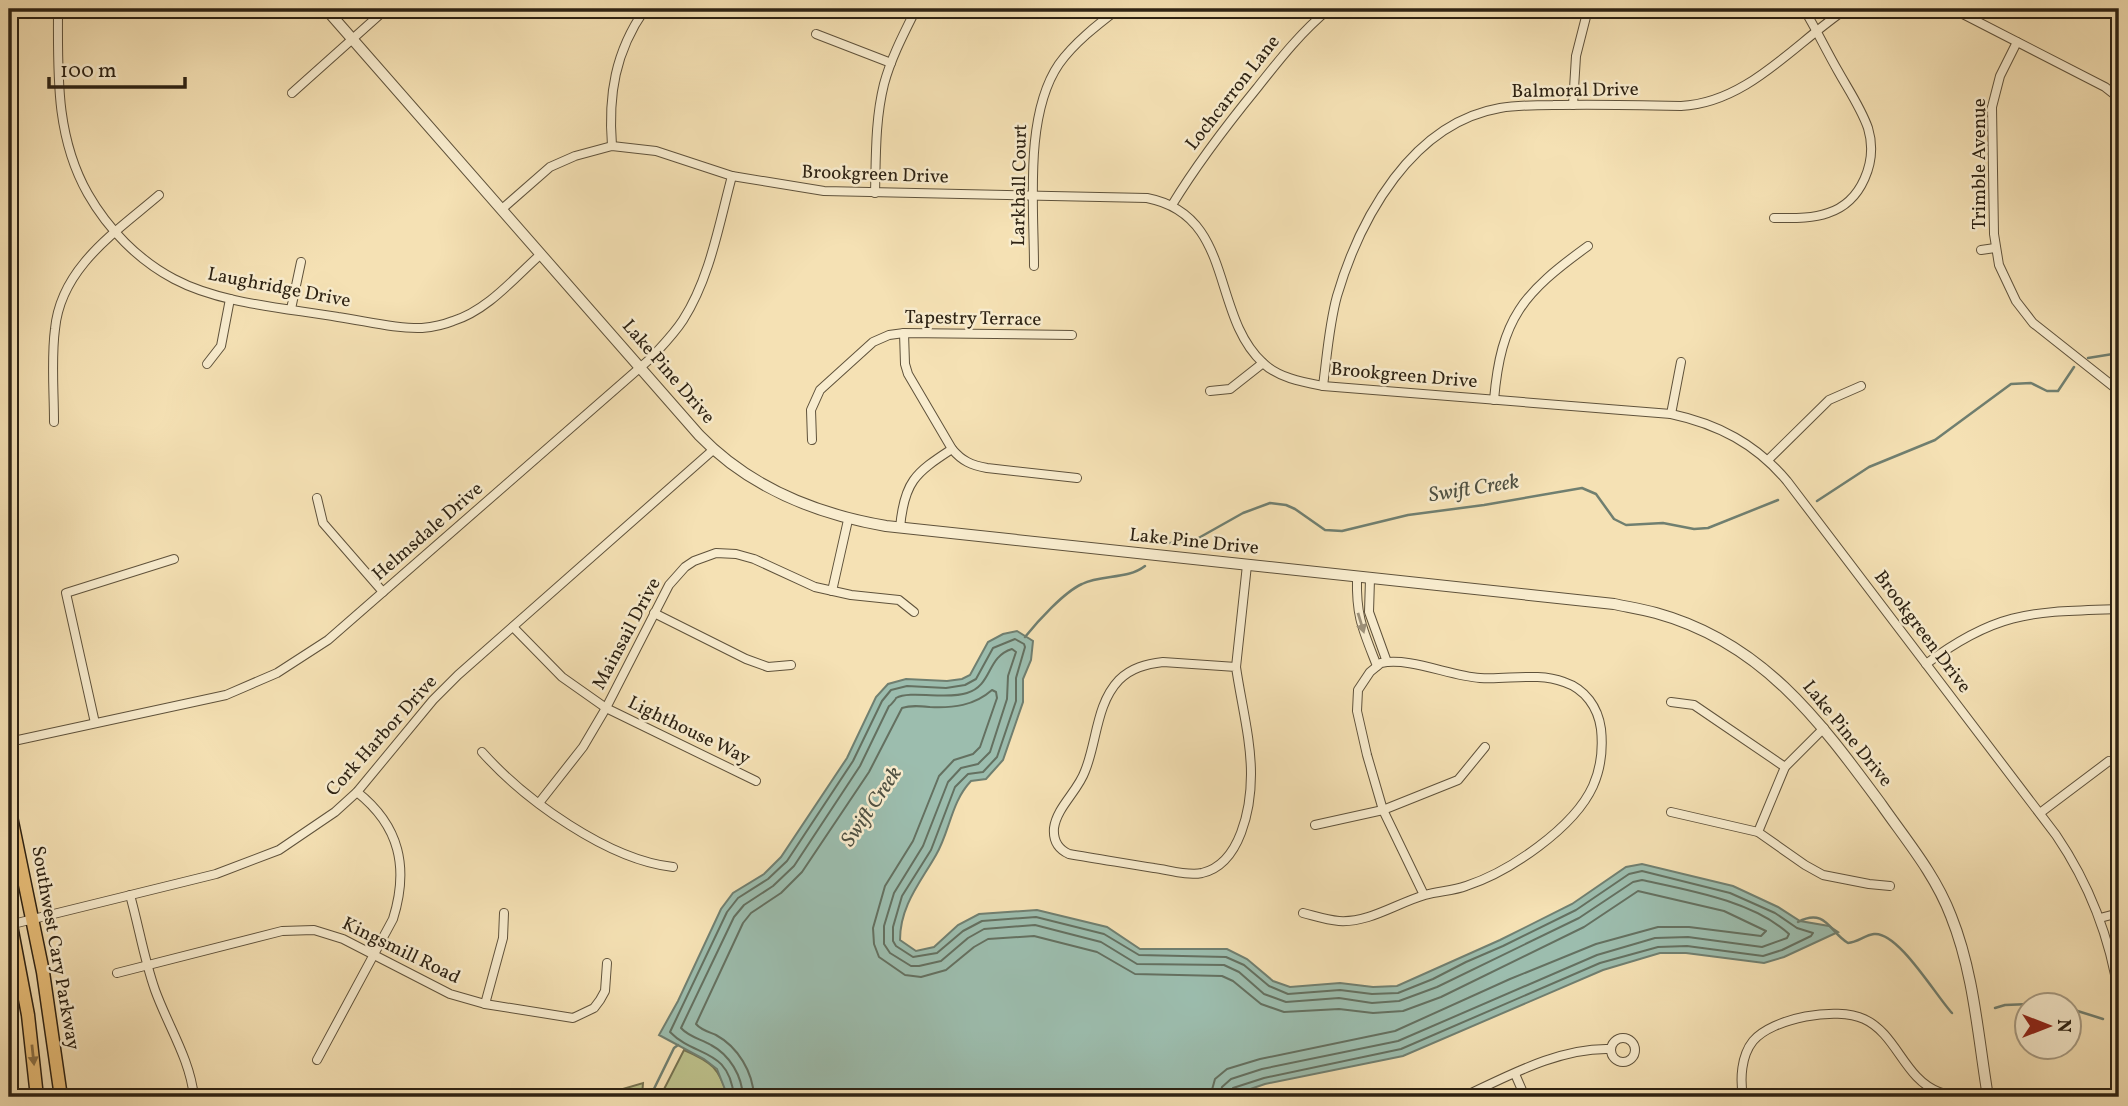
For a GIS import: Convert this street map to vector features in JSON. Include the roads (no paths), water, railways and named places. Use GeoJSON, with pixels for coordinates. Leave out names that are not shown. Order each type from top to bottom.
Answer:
{"type":"FeatureCollection","features":[{"type":"Feature","properties":{"kind":"main road","name":"Southwest Cary Parkway"},"geometry":{"type":"LineString","coordinates":[[9,807],[52,1025],[61,1097]]}},
{"type":"Feature","properties":{"kind":"main road","name":"Southwest Cary Parkway"},"geometry":{"type":"LineString","coordinates":[[9,921],[28,1015],[37,1097]]}},
{"type":"Feature","properties":{"kind":"street","name":"Laughridge Drive"},"geometry":{"type":"LineString","coordinates":[[58,9],[60,111],[66,141],[89,196],[116,233],[138,254],[173,279],[230,299],[406,327],[434,327],[472,313],[541,254]]}},
{"type":"Feature","properties":{"kind":"street","name":"Lake Pine Drive"},"geometry":{"type":"LineString","coordinates":[[326,9],[713,450],[779,493],[848,520],[901,528],[1614,604],[1655,613],[1712,635],[1753,659],[1780,682],[1824,728],[1924,863],[1951,914],[1967,971],[1987,1095]]}},
{"type":"Feature","properties":{"kind":"street"},"geometry":{"type":"LineString","coordinates":[[292,93],[386,9]]}},
{"type":"Feature","properties":{"kind":"street"},"geometry":{"type":"LineString","coordinates":[[612,146],[610,105],[613,84],[629,34],[645,9]]}},
{"type":"Feature","properties":{"kind":"street"},"geometry":{"type":"LineString","coordinates":[[875,193],[878,120],[884,85],[916,9]]}},
{"type":"Feature","properties":{"kind":"street","name":"Larkhall Court"},"geometry":{"type":"LineString","coordinates":[[1034,266],[1035,130],[1041,102],[1046,87],[1067,54],[1118,9]]}},
{"type":"Feature","properties":{"kind":"street","name":"Lochcarron Lane"},"geometry":{"type":"LineString","coordinates":[[1172,205],[1217,136],[1296,39],[1329,9]]}},
{"type":"Feature","properties":{"kind":"street"},"geometry":{"type":"LineString","coordinates":[[1573,105],[1576,56],[1588,9]]}},
{"type":"Feature","properties":{"kind":"street"},"geometry":{"type":"LineString","coordinates":[[1774,218],[1807,218],[1837,210],[1858,190],[1871,161],[1871,142],[1861,113],[1804,9]]}},
{"type":"Feature","properties":{"kind":"street","name":"Balmoral Drive"},"geometry":{"type":"LineString","coordinates":[[1323,386],[1337,298],[1357,242],[1378,204],[1414,155],[1445,130],[1487,111],[1521,106],[1681,106],[1708,103],[1738,90],[1846,9]]}},
{"type":"Feature","properties":{"kind":"street"},"geometry":{"type":"LineString","coordinates":[[1953,9],[2105,88],[2119,98]]}},
{"type":"Feature","properties":{"kind":"street"},"geometry":{"type":"LineString","coordinates":[[816,34],[891,63]]}},
{"type":"Feature","properties":{"kind":"street","name":"Trimble Avenue"},"geometry":{"type":"LineString","coordinates":[[2017,42],[2000,76],[1992,107],[1996,248],[2005,281],[2033,323],[2119,391]]}},
{"type":"Feature","properties":{"kind":"street","name":"Brookgreen Drive"},"geometry":{"type":"LineString","coordinates":[[502,209],[550,167],[575,156],[612,146],[670,154],[732,176],[809,190],[1139,197],[1172,205],[1187,216],[1213,253],[1237,322],[1251,348],[1262,363],[1294,380],[1323,386],[1671,414],[1724,430],[1740,438],[1768,460],[1800,498],[2040,813],[2081,874],[2100,918],[2115,971],[2119,997]]}},
{"type":"Feature","properties":{"kind":"street","name":"Helmsdale Drive"},"geometry":{"type":"LineString","coordinates":[[9,742],[202,702],[257,683],[311,653],[640,367],[673,334],[693,301],[706,268],[732,176]]}},
{"type":"Feature","properties":{"kind":"street"},"geometry":{"type":"LineString","coordinates":[[54,422],[55,328],[62,300],[75,273],[88,258],[159,195]]}},
{"type":"Feature","properties":{"kind":"street"},"geometry":{"type":"LineString","coordinates":[[1494,400],[1500,353],[1518,311],[1536,289],[1588,246]]}},
{"type":"Feature","properties":{"kind":"street","name":"Trimble Avenue"},"geometry":{"type":"LineString","coordinates":[[1981,250],[1996,248]]}},
{"type":"Feature","properties":{"kind":"street"},"geometry":{"type":"LineString","coordinates":[[291,309],[301,262]]}},
{"type":"Feature","properties":{"kind":"street"},"geometry":{"type":"LineString","coordinates":[[207,364],[220,346],[230,299]]}},
{"type":"Feature","properties":{"kind":"street"},"geometry":{"type":"LineString","coordinates":[[904,333],[908,374],[952,449],[965,462],[976,466],[1077,478]]}},
{"type":"Feature","properties":{"kind":"street","name":"Tapestry Terrace"},"geometry":{"type":"LineString","coordinates":[[812,440],[811,410],[820,390],[873,342],[889,335],[1072,335]]}},
{"type":"Feature","properties":{"kind":"street"},"geometry":{"type":"LineString","coordinates":[[1671,414],[1681,362]]}},
{"type":"Feature","properties":{"kind":"street"},"geometry":{"type":"LineString","coordinates":[[1210,391],[1230,389],[1262,363]]}},
{"type":"Feature","properties":{"kind":"street"},"geometry":{"type":"LineString","coordinates":[[1768,460],[1829,400],[1861,386]]}},
{"type":"Feature","properties":{"kind":"street"},"geometry":{"type":"LineString","coordinates":[[901,528],[905,495],[911,483],[924,468],[952,449]]}},
{"type":"Feature","properties":{"kind":"street","name":"Cork Harbor Drive"},"geometry":{"type":"LineString","coordinates":[[9,921],[32,919],[216,874],[265,856],[313,828],[335,813],[357,792],[445,688],[713,450]]}},
{"type":"Feature","properties":{"kind":"street"},"geometry":{"type":"LineString","coordinates":[[317,498],[323,523],[383,592]]}},
{"type":"Feature","properties":{"kind":"street"},"geometry":{"type":"LineString","coordinates":[[832,591],[848,520]]}},
{"type":"Feature","properties":{"kind":"street","name":"Mainsail Drive"},"geometry":{"type":"LineString","coordinates":[[539,803],[583,747],[669,585],[685,567],[703,556],[736,554],[754,559],[815,587],[899,600],[914,612]]}},
{"type":"Feature","properties":{"kind":"street"},"geometry":{"type":"LineString","coordinates":[[95,723],[66,593],[174,559]]}},
{"type":"Feature","properties":{"kind":"street"},"geometry":{"type":"LineString","coordinates":[[1236,667],[1163,662],[1131,670],[1118,681],[1104,705],[1086,771],[1055,824],[1055,840],[1060,849],[1069,854],[1193,874],[1210,870],[1225,860],[1237,842],[1243,824],[1250,781],[1250,758],[1236,667],[1247,565]]}},
{"type":"Feature","properties":{"kind":"street"},"geometry":{"type":"LineString","coordinates":[[1357,578],[1356,606],[1359,621],[1377,666]]}},
{"type":"Feature","properties":{"kind":"street"},"geometry":{"type":"LineString","coordinates":[[1370,579],[1369,612],[1387,662]]}},
{"type":"Feature","properties":{"kind":"street"},"geometry":{"type":"LineString","coordinates":[[1926,664],[1973,632],[2013,617],[2043,611],[2119,609]]}},
{"type":"Feature","properties":{"kind":"street"},"geometry":{"type":"LineString","coordinates":[[654,613],[746,659],[768,667],[791,665]]}},
{"type":"Feature","properties":{"kind":"street","name":"Lighthouse Way"},"geometry":{"type":"LineString","coordinates":[[513,627],[562,677],[606,708],[757,781]]}},
{"type":"Feature","properties":{"kind":"street"},"geometry":{"type":"LineString","coordinates":[[1303,913],[1340,921],[1359,920],[1424,895],[1464,887],[1513,864],[1575,813],[1589,793],[1602,756],[1601,726],[1591,702],[1583,692],[1561,680],[1479,678],[1387,662],[1377,666],[1363,679],[1356,701],[1367,755],[1383,810],[1424,895]]}},
{"type":"Feature","properties":{"kind":"street"},"geometry":{"type":"LineString","coordinates":[[1671,702],[1694,705],[1785,766]]}},
{"type":"Feature","properties":{"kind":"street"},"geometry":{"type":"LineString","coordinates":[[1758,832],[1785,766],[1824,728]]}},
{"type":"Feature","properties":{"kind":"street"},"geometry":{"type":"LineString","coordinates":[[1315,825],[1383,810],[1458,780],[1485,747]]}},
{"type":"Feature","properties":{"kind":"street"},"geometry":{"type":"LineString","coordinates":[[482,752],[496,768],[570,826],[636,859],[652,865],[673,867]]}},
{"type":"Feature","properties":{"kind":"street"},"geometry":{"type":"LineString","coordinates":[[2040,813],[2109,761]]}},
{"type":"Feature","properties":{"kind":"street"},"geometry":{"type":"LineString","coordinates":[[317,1060],[393,919],[400,899],[401,866],[395,839],[382,816],[357,792]]}},
{"type":"Feature","properties":{"kind":"street"},"geometry":{"type":"LineString","coordinates":[[1671,812],[1758,832],[1823,875],[1890,886]]}},
{"type":"Feature","properties":{"kind":"street"},"geometry":{"type":"LineString","coordinates":[[130,895],[146,965],[183,1055],[194,1097]]}},
{"type":"Feature","properties":{"kind":"street"},"geometry":{"type":"LineString","coordinates":[[485,1004],[503,938],[504,913]]}},
{"type":"Feature","properties":{"kind":"street"},"geometry":{"type":"LineString","coordinates":[[2100,918],[2119,913]]}},
{"type":"Feature","properties":{"kind":"street","name":"Kingsmill Road"},"geometry":{"type":"LineString","coordinates":[[117,973],[252,938],[299,929],[329,934],[450,994],[485,1004],[573,1018],[594,1008],[605,991],[607,963]]}},
{"type":"Feature","properties":{"kind":"street"},"geometry":{"type":"LineString","coordinates":[[1742,1097],[1744,1061],[1754,1041],[1762,1033],[1786,1022],[1835,1013],[1855,1015],[1880,1030],[1914,1075],[1938,1092],[1987,1095]]}},
{"type":"Feature","properties":{"kind":"street"},"geometry":{"type":"LineString","coordinates":[[1463,1097],[1515,1073],[1573,1054],[1611,1049]]}},
{"type":"Feature","properties":{"kind":"street"},"geometry":{"type":"LineString","coordinates":[[1515,1073],[1525,1097]]}},
{"type":"Feature","properties":{"kind":"water"},"geometry":{"type":"Polygon","coordinates":[[[1017,631],[1033,641],[1031,660],[1023,679],[1023,702],[1003,760],[986,779],[971,781],[964,789],[941,846],[907,906],[900,940],[916,951],[934,947],[958,925],[979,914],[1037,910],[1107,927],[1140,949],[1227,949],[1247,959],[1273,981],[1290,987],[1340,983],[1373,987],[1397,986],[1500,940],[1572,904],[1626,867],[1642,864],[1733,886],[1778,907],[1800,921],[1829,926],[1838,932],[1784,957],[1764,963],[1686,953],[1660,953],[1603,970],[1403,1056],[1265,1084],[1227,1097],[728,1097],[717,1069],[659,1035],[721,909],[733,893],[764,874],[781,857],[847,758],[876,697],[888,684],[906,679],[962,679],[970,675],[988,642],[1003,634],[1017,631]]]}},
{"type":"Feature","properties":{"kind":"waterway","name":"Swift Creek"},"geometry":{"type":"LineString","coordinates":[[2088,358],[2119,353]]}},
{"type":"Feature","properties":{"kind":"waterway","name":"Swift Creek"},"geometry":{"type":"LineString","coordinates":[[1817,501],[1869,467],[1935,440],[2011,384],[2031,383],[2047,391],[2058,391],[2074,367]]}},
{"type":"Feature","properties":{"kind":"waterway","name":"Swift Creek"},"geometry":{"type":"LineString","coordinates":[[1170,543],[1195,540],[1243,513],[1270,503],[1295,509],[1325,530],[1342,531],[1408,515],[1582,488],[1596,494],[1614,519],[1626,525],[1663,523],[1694,529],[1708,528],[1778,500]]}},
{"type":"Feature","properties":{"kind":"waterway","name":"Swift Creek"},"geometry":{"type":"LineString","coordinates":[[1025,637],[1051,608],[1075,588],[1090,581],[1130,573],[1145,566]]}},
{"type":"Feature","properties":{"kind":"waterway"},"geometry":{"type":"LineString","coordinates":[[1798,922],[1807,918],[1821,919],[1848,943],[1874,934],[1884,936],[1905,953],[1952,1013]]}},
{"type":"Feature","properties":{"kind":"waterway"},"geometry":{"type":"LineString","coordinates":[[1995,1008],[2012,1005]]}},
{"type":"Feature","properties":{"kind":"waterway"},"geometry":{"type":"LineString","coordinates":[[2082,1012],[2103,1019]]}},
{"type":"Feature","properties":{"kind":"waterway","name":"Swift Creek"},"geometry":{"type":"LineString","coordinates":[[650,1097],[678,1045]]}}]}
